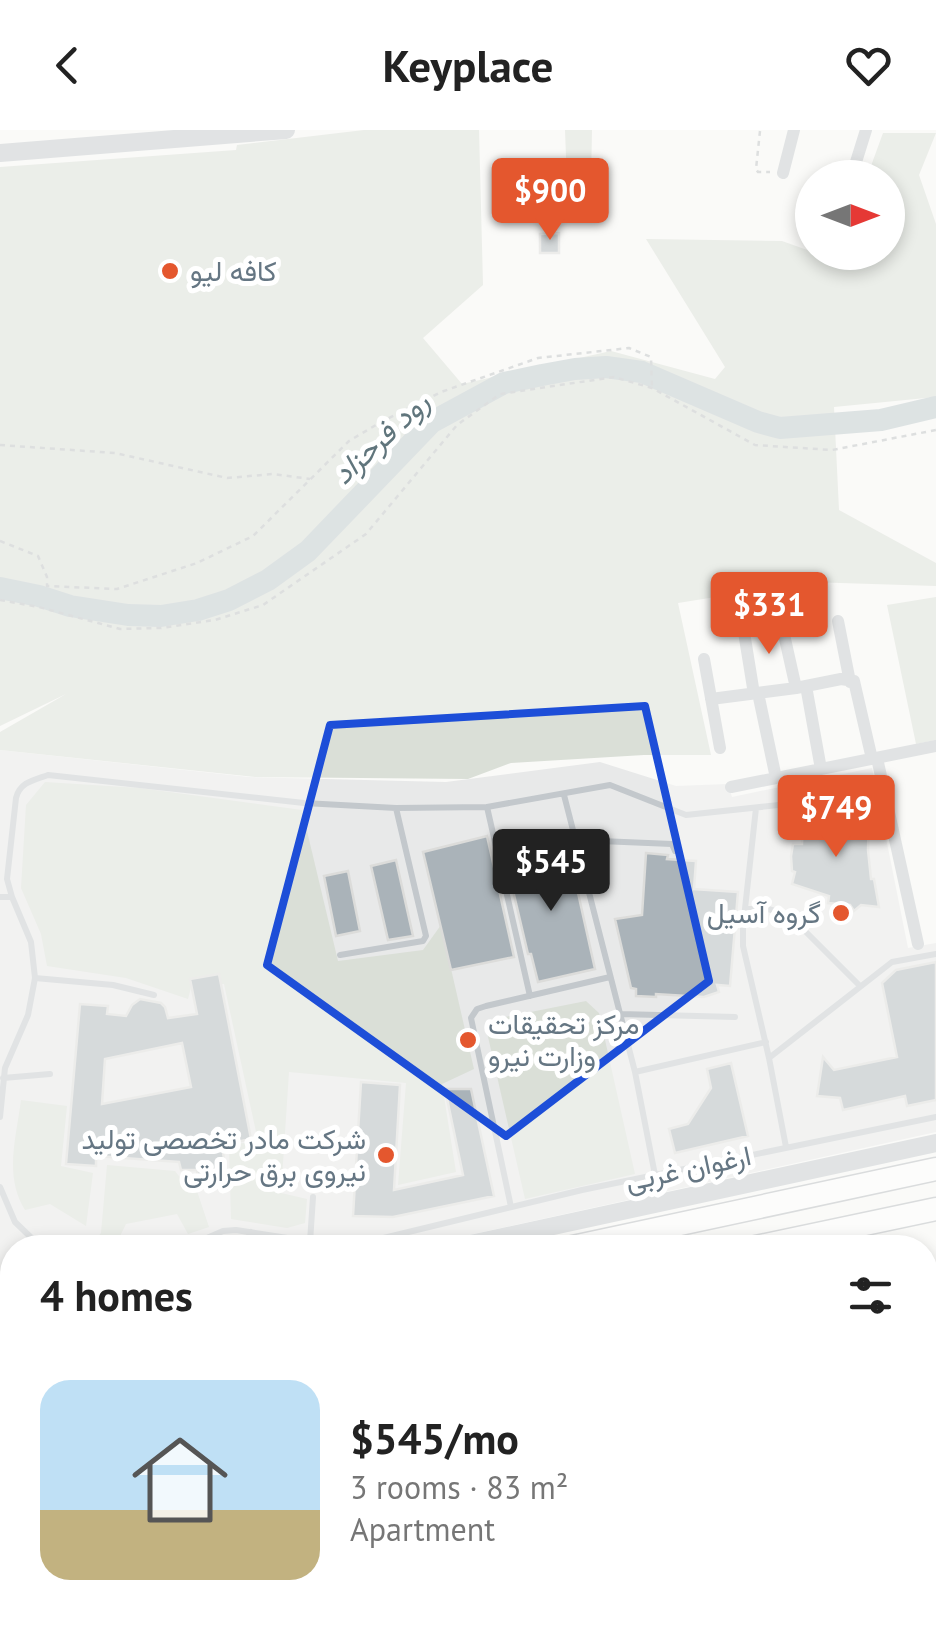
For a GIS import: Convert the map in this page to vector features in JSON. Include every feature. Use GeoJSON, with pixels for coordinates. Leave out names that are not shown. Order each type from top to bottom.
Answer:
{"type":"FeatureCollection","features":[{"type":"Feature","properties":{"kind":"highway"},"geometry":{"type":"LineString","coordinates":[[629,1235],[936,1169]]}},
{"type":"Feature","properties":{"kind":"highway"},"geometry":{"type":"LineString","coordinates":[[813,1235],[936,1209]]}},
{"type":"Feature","properties":{"kind":"street"},"geometry":{"type":"LineString","coordinates":[[0,153],[286,130]]}},
{"type":"Feature","properties":{"kind":"street"},"geometry":{"type":"LineString","coordinates":[[783,173],[794,130]]}},
{"type":"Feature","properties":{"kind":"street"},"geometry":{"type":"LineString","coordinates":[[857,160],[866,130]]}},
{"type":"Feature","properties":{"kind":"street"},"geometry":{"type":"LineString","coordinates":[[781,621],[821,769]]}},
{"type":"Feature","properties":{"kind":"street"},"geometry":{"type":"LineString","coordinates":[[838,621],[850,682]]}},
{"type":"Feature","properties":{"kind":"street"},"geometry":{"type":"LineString","coordinates":[[742,626],[776,778]]}},
{"type":"Feature","properties":{"kind":"street"},"geometry":{"type":"LineString","coordinates":[[704,659],[720,748]]}},
{"type":"Feature","properties":{"kind":"street"},"geometry":{"type":"LineString","coordinates":[[711,698],[841,680],[854,682],[918,944]]}},
{"type":"Feature","properties":{"kind":"street"},"geometry":{"type":"LineString","coordinates":[[731,788],[936,746]]}},
{"type":"Feature","properties":{"kind":"street","name":"ارغوان غربی"},"geometry":{"type":"LineString","coordinates":[[512,1235],[936,1143]]}},
{"type":"Feature","properties":{"kind":"lane"},"geometry":{"type":"LineString","coordinates":[[0,1117],[2,1068],[28,1014],[35,978],[31,942],[7,880],[18,788],[26,782],[48,775],[304,803],[396,808],[487,807],[610,785],[686,816],[807,802],[863,805],[867,810]]}},
{"type":"Feature","properties":{"kind":"lane"},"geometry":{"type":"LineString","coordinates":[[564,794],[634,1072],[655,1175]]}},
{"type":"Feature","properties":{"kind":"lane"},"geometry":{"type":"LineString","coordinates":[[487,807],[530,996]]}},
{"type":"Feature","properties":{"kind":"lane"},"geometry":{"type":"LineString","coordinates":[[340,955],[423,942],[426,936],[396,808]]}},
{"type":"Feature","properties":{"kind":"lane"},"geometry":{"type":"LineString","coordinates":[[756,808],[742,927],[786,1147]]}},
{"type":"Feature","properties":{"kind":"lane"},"geometry":{"type":"LineString","coordinates":[[576,840],[672,844],[675,851]]}},
{"type":"Feature","properties":{"kind":"lane"},"geometry":{"type":"LineString","coordinates":[[0,897],[12,898]]}},
{"type":"Feature","properties":{"kind":"lane"},"geometry":{"type":"LineString","coordinates":[[745,909],[768,909],[789,915],[860,986]]}},
{"type":"Feature","properties":{"kind":"lane"},"geometry":{"type":"LineString","coordinates":[[770,1058],[892,962],[936,954]]}},
{"type":"Feature","properties":{"kind":"lane"},"geometry":{"type":"LineString","coordinates":[[511,1207],[471,1018],[477,1009],[610,977]]}},
{"type":"Feature","properties":{"kind":"lane"},"geometry":{"type":"LineString","coordinates":[[35,978],[112,985],[154,995]]}},
{"type":"Feature","properties":{"kind":"lane"},"geometry":{"type":"LineString","coordinates":[[620,1014],[735,1017]]}},
{"type":"Feature","properties":{"kind":"lane"},"geometry":{"type":"LineString","coordinates":[[634,1072],[766,1042]]}},
{"type":"Feature","properties":{"kind":"lane"},"geometry":{"type":"LineString","coordinates":[[2,1084],[50,1074]]}},
{"type":"Feature","properties":{"kind":"lane"},"geometry":{"type":"LineString","coordinates":[[395,1235],[655,1175],[936,1117]]}},
{"type":"Feature","properties":{"kind":"lane"},"geometry":{"type":"LineString","coordinates":[[0,1187],[16,1222],[29,1235]]}},
{"type":"Feature","properties":{"kind":"lane"},"geometry":{"type":"LineString","coordinates":[[311,1235],[314,1197]]}},
{"type":"Feature","properties":{"kind":"lane"},"geometry":{"type":"LineString","coordinates":[[213,1235],[222,1231],[269,1235]]}},
{"type":"Feature","properties":{"kind":"path"},"geometry":{"type":"LineString","coordinates":[[760,131],[756,169],[783,173]]}},
{"type":"Feature","properties":{"kind":"path"},"geometry":{"type":"LineString","coordinates":[[0,541],[38,556],[47,586],[117,589],[197,562],[253,536],[349,441],[441,392],[538,358],[629,348],[651,357],[652,388]]}},
{"type":"Feature","properties":{"kind":"path"},"geometry":{"type":"LineString","coordinates":[[0,600],[38,606],[120,629],[215,620],[263,604],[366,534],[456,425],[500,394],[614,377],[652,388],[754,445],[832,450],[936,430]]}},
{"type":"Feature","properties":{"kind":"path"},"geometry":{"type":"LineString","coordinates":[[0,445],[114,453],[227,478],[273,474],[311,479]]}},
{"type":"Feature","properties":{"kind":"highlighted area"},"geometry":{"type":"Polygon","coordinates":[[[645,706],[709,981],[506,1136],[267,965],[330,725],[645,706]]]}},
{"type":"Feature","properties":{"kind":"shaded area"},"geometry":{"type":"Polygon","coordinates":[[[364,130],[479,130],[483,285],[423,338],[462,384],[611,351],[715,379],[725,367],[646,239],[782,241],[795,246],[795,270],[905,270],[905,160],[873,160],[883,133],[936,133],[919,175],[936,224],[936,397],[834,407],[839,510],[936,563],[936,586],[809,582],[678,603],[711,755],[511,763],[468,779],[255,777],[0,750],[0,732],[66,694],[0,726],[0,167],[236,150],[237,145],[364,130]]]}},
{"type":"Feature","properties":{"kind":"shaded area"},"geometry":{"type":"Polygon","coordinates":[[[565,130],[592,130],[591,183],[567,183],[565,130]]]}},
{"type":"Feature","properties":{"kind":"shaded area"},"geometry":{"type":"Polygon","coordinates":[[[936,597],[936,740],[916,744],[887,605],[936,597]]]}},
{"type":"Feature","properties":{"kind":"shaded area","name":"مرکز تحقیقات وزارت نیرو"},"geometry":{"type":"Polygon","coordinates":[[[0,750],[249,777],[446,782],[600,762],[676,786],[728,784],[732,797],[872,768],[908,948],[936,943],[936,1132],[469,1235],[0,1235],[0,750]]]}},
{"type":"Feature","properties":{"kind":"shaded area"},"geometry":{"type":"Polygon","coordinates":[[[45,782],[140,788],[302,810],[338,961],[423,950],[441,925],[474,1069],[442,1084],[456,1172],[398,1185],[406,1083],[289,1072],[281,1193],[307,1199],[305,1223],[287,1228],[231,1219],[229,1145],[258,1141],[224,984],[192,984],[188,999],[126,978],[47,966],[41,934],[21,888],[26,805],[45,782]]]}},
{"type":"Feature","properties":{"kind":"shaded area"},"geometry":{"type":"Polygon","coordinates":[[[586,1001],[599,1013],[635,1174],[525,1199],[486,1028],[490,1020],[586,1001]]]}},
{"type":"Feature","properties":{"kind":"shaded area"},"geometry":{"type":"Polygon","coordinates":[[[21,1100],[67,1106],[61,1166],[93,1173],[86,1226],[50,1204],[25,1210],[13,1171],[21,1100]]]}},
{"type":"Feature","properties":{"kind":"shaded area"},"geometry":{"type":"Polygon","coordinates":[[[107,1165],[175,1171],[182,1180],[194,1182],[209,1227],[188,1234],[177,1214],[126,1224],[120,1235],[101,1233],[107,1165]]]}},
{"type":"Feature","properties":{"kind":"building"},"geometry":{"type":"Polygon","coordinates":[[[559,233],[559,253],[540,253],[540,234],[559,233]]]}},
{"type":"Feature","properties":{"kind":"building"},"geometry":{"type":"Polygon","coordinates":[[[835,811],[869,816],[871,879],[879,907],[861,905],[854,911],[850,905],[828,903],[829,896],[792,884],[793,844],[802,844],[803,820],[834,822],[835,811]]]}},
{"type":"Feature","properties":{"kind":"building"},"geometry":{"type":"Polygon","coordinates":[[[487,836],[514,957],[451,970],[423,852],[487,836]]]}},
{"type":"Feature","properties":{"kind":"building"},"geometry":{"type":"Polygon","coordinates":[[[568,848],[595,969],[538,982],[506,861],[568,848]]]}},
{"type":"Feature","properties":{"kind":"building"},"geometry":{"type":"Polygon","coordinates":[[[646,853],[696,861],[694,889],[738,892],[730,986],[717,985],[719,992],[704,997],[636,996],[615,919],[642,915],[646,853]]]}},
{"type":"Feature","properties":{"kind":"building"},"geometry":{"type":"Polygon","coordinates":[[[396,860],[413,936],[388,940],[371,866],[396,860]]]}},
{"type":"Feature","properties":{"kind":"building"},"geometry":{"type":"Polygon","coordinates":[[[348,871],[360,931],[336,936],[324,876],[348,871]]]}},
{"type":"Feature","properties":{"kind":"building"},"geometry":{"type":"Polygon","coordinates":[[[936,962],[936,1100],[907,1106],[905,1096],[843,1110],[840,1098],[817,1096],[823,1057],[834,1070],[897,1057],[882,983],[896,970],[936,962]]]}},
{"type":"Feature","properties":{"kind":"building"},"geometry":{"type":"Polygon","coordinates":[[[219,974],[251,1139],[222,1145],[227,1181],[199,1188],[197,1170],[181,1170],[179,1162],[96,1156],[96,1166],[66,1164],[80,1004],[108,1006],[107,1014],[126,1016],[140,999],[161,1003],[168,1018],[197,1014],[190,979],[219,974]],[[182,1043],[105,1059],[102,1104],[191,1087],[182,1043]]]}},
{"type":"Feature","properties":{"kind":"building"},"geometry":{"type":"Polygon","coordinates":[[[731,1063],[748,1136],[675,1153],[669,1129],[688,1124],[711,1088],[707,1069],[731,1063]]]}},
{"type":"Feature","properties":{"kind":"building"},"geometry":{"type":"Polygon","coordinates":[[[361,1082],[400,1085],[394,1190],[463,1175],[445,1089],[471,1089],[494,1196],[393,1217],[353,1216],[361,1082]]]}},
{"type":"Feature","properties":{"kind":"waterway","name":"رود فرحزاد"},"geometry":{"type":"LineString","coordinates":[[0,588],[70,606],[128,615],[161,616],[229,600],[268,580],[308,551],[432,422],[504,383],[542,375],[606,367],[642,372],[780,428],[881,420],[936,407]]}},
{"type":"Feature","properties":{"kind":"place","name":"کافه لیو"},"geometry":{"type":"Point","coordinates":[170,271]}},
{"type":"Feature","properties":{"kind":"place","name":"گروه آسیل"},"geometry":{"type":"Point","coordinates":[841,913]}},
{"type":"Feature","properties":{"kind":"place","name":"مرکز تحقیقات وزارت نیرو"},"geometry":{"type":"Point","coordinates":[468,1040]}},
{"type":"Feature","properties":{"kind":"place","name":"شرکت مادر تخصصی تولید نیروی برق حرارتی"},"geometry":{"type":"Point","coordinates":[386,1155]}}]}
